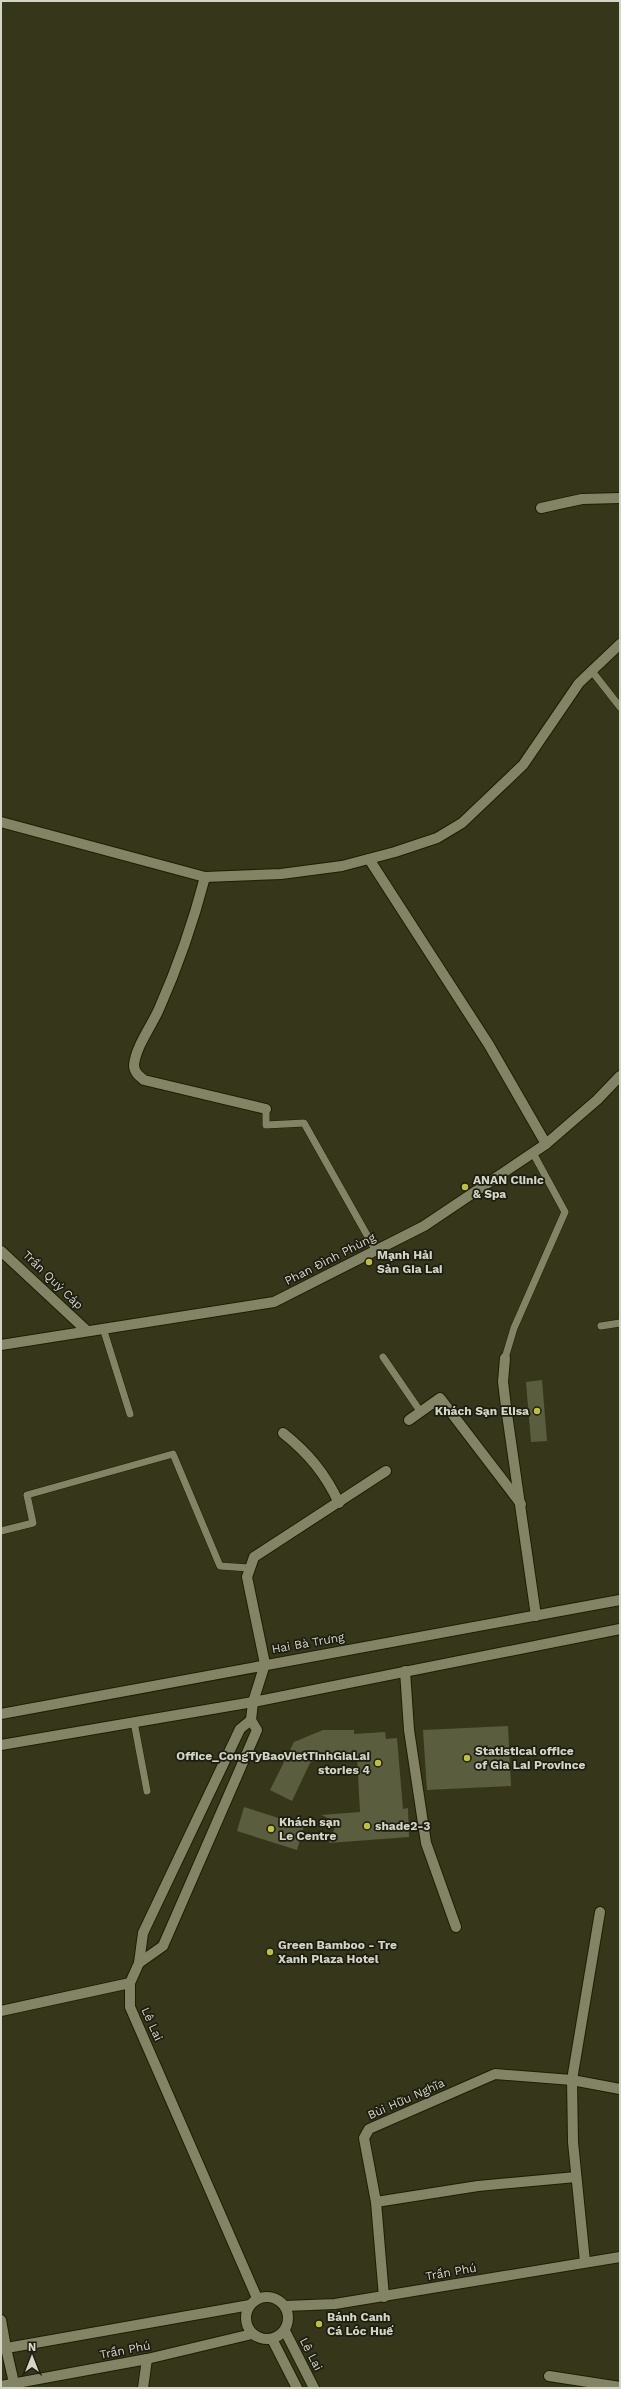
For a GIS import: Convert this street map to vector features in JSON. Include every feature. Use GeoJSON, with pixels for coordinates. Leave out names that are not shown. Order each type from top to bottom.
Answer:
{"type":"FeatureCollection","features":[{"type":"Feature","properties":{"kind":"street"},"geometry":{"type":"LineString","coordinates":[[540,508],[582,499],[620,498]]}},
{"type":"Feature","properties":{"kind":"street"},"geometry":{"type":"LineString","coordinates":[[1,822],[148,863],[205,877],[281,874],[342,866],[436,838],[462,823],[522,766],[579,683],[620,644]]}},
{"type":"Feature","properties":{"kind":"street"},"geometry":{"type":"LineString","coordinates":[[368,858],[489,1045],[546,1144]]}},
{"type":"Feature","properties":{"kind":"street"},"geometry":{"type":"LineString","coordinates":[[205,877],[188,941],[159,1010],[137,1052],[134,1066],[137,1074],[144,1080],[266,1109]]}},
{"type":"Feature","properties":{"kind":"street","name":"Phan Đình Phùng"},"geometry":{"type":"LineString","coordinates":[[1,1344],[274,1302],[424,1226],[546,1144],[597,1100],[620,1076]]}},
{"type":"Feature","properties":{"kind":"street","name":"Trần Quý Cáp"},"geometry":{"type":"LineString","coordinates":[[1,1251],[86,1330]]}},
{"type":"Feature","properties":{"kind":"street"},"geometry":{"type":"LineString","coordinates":[[505,1358],[503,1382],[522,1504],[536,1616]]}},
{"type":"Feature","properties":{"kind":"street"},"geometry":{"type":"LineString","coordinates":[[408,1420],[440,1398],[522,1504]]}},
{"type":"Feature","properties":{"kind":"street"},"geometry":{"type":"LineString","coordinates":[[283,1433],[301,1447],[316,1464],[327,1479],[339,1503]]}},
{"type":"Feature","properties":{"kind":"street"},"geometry":{"type":"LineString","coordinates":[[139,1963],[162,1946],[258,1730],[252,1720],[253,1702],[265,1664],[247,1577],[248,1568],[254,1558],[386,1471]]}},
{"type":"Feature","properties":{"kind":"street","name":"Hai Bà Trưng"},"geometry":{"type":"LineString","coordinates":[[1,1714],[265,1664],[620,1600]]}},
{"type":"Feature","properties":{"kind":"street"},"geometry":{"type":"LineString","coordinates":[[1,1745],[253,1702],[620,1629]]}},
{"type":"Feature","properties":{"kind":"street"},"geometry":{"type":"LineString","coordinates":[[405,1671],[409,1730],[426,1843],[456,1927]]}},
{"type":"Feature","properties":{"kind":"street","name":"Lê Lai"},"geometry":{"type":"LineString","coordinates":[[252,1720],[240,1729],[143,1933],[139,1963],[130,1983],[130,2007],[254,2302]]}},
{"type":"Feature","properties":{"kind":"street"},"geometry":{"type":"LineString","coordinates":[[585,2262],[576,2177],[572,2080],[600,1912]]}},
{"type":"Feature","properties":{"kind":"street"},"geometry":{"type":"LineString","coordinates":[[1,2011],[130,1983]]}},
{"type":"Feature","properties":{"kind":"street","name":"Bùi Hữu Nghĩa"},"geometry":{"type":"LineString","coordinates":[[384,2296],[376,2202],[364,2138],[369,2129],[495,2074],[572,2080],[620,2089]]}},
{"type":"Feature","properties":{"kind":"street"},"geometry":{"type":"LineString","coordinates":[[376,2202],[478,2186],[576,2177]]}},
{"type":"Feature","properties":{"kind":"street","name":"Trần Phú"},"geometry":{"type":"LineString","coordinates":[[285,2306],[335,2304],[620,2257]]}},
{"type":"Feature","properties":{"kind":"street"},"geometry":{"type":"LineString","coordinates":[[268,2296],[278,2299],[285,2306],[289,2316],[285,2331],[272,2339],[261,2339],[252,2334],[246,2325],[246,2314],[254,2302],[268,2296]]}},
{"type":"Feature","properties":{"kind":"street","name":"Trần Phú"},"geometry":{"type":"LineString","coordinates":[[4,2349],[254,2302]]}},
{"type":"Feature","properties":{"kind":"street"},"geometry":{"type":"LineString","coordinates":[[1,2320],[4,2349],[14,2383]]}},
{"type":"Feature","properties":{"kind":"street","name":"Lê Lai"},"geometry":{"type":"LineString","coordinates":[[285,2331],[314,2388]]}},
{"type":"Feature","properties":{"kind":"street","name":"Trần Phú"},"geometry":{"type":"LineString","coordinates":[[1,2386],[147,2360],[252,2334]]}},
{"type":"Feature","properties":{"kind":"street"},"geometry":{"type":"LineString","coordinates":[[272,2339],[297,2388]]}},
{"type":"Feature","properties":{"kind":"street"},"geometry":{"type":"LineString","coordinates":[[143,2388],[147,2360]]}},
{"type":"Feature","properties":{"kind":"street"},"geometry":{"type":"LineString","coordinates":[[550,2376],[620,2387]]}},
{"type":"Feature","properties":{"kind":"lane"},"geometry":{"type":"LineString","coordinates":[[591,670],[620,706]]}},
{"type":"Feature","properties":{"kind":"lane"},"geometry":{"type":"LineString","coordinates":[[266,1109],[266,1125],[304,1123],[376,1251]]}},
{"type":"Feature","properties":{"kind":"lane"},"geometry":{"type":"LineString","coordinates":[[505,1358],[514,1328],[565,1212],[533,1153]]}},
{"type":"Feature","properties":{"kind":"lane"},"geometry":{"type":"LineString","coordinates":[[601,1326],[620,1323]]}},
{"type":"Feature","properties":{"kind":"lane"},"geometry":{"type":"LineString","coordinates":[[104,1328],[130,1414]]}},
{"type":"Feature","properties":{"kind":"lane"},"geometry":{"type":"LineString","coordinates":[[383,1356],[420,1411]]}},
{"type":"Feature","properties":{"kind":"lane"},"geometry":{"type":"LineString","coordinates":[[1,1531],[33,1523],[27,1495],[173,1454],[220,1566],[248,1568]]}},
{"type":"Feature","properties":{"kind":"lane"},"geometry":{"type":"LineString","coordinates":[[134,1722],[147,1791]]}},
{"type":"Feature","properties":{"kind":"building","name":"Khách Sạn Elisa"},"geometry":{"type":"Polygon","coordinates":[[[542,1380],[547,1441],[531,1442],[526,1382],[542,1380]]]}},
{"type":"Feature","properties":{"kind":"building","name":"Statistical office of Gia Lai Province"},"geometry":{"type":"Polygon","coordinates":[[[508,1726],[511,1786],[427,1790],[423,1730],[508,1726]]]}},
{"type":"Feature","properties":{"kind":"building"},"geometry":{"type":"Polygon","coordinates":[[[323,1730],[354,1730],[354,1734],[385,1732],[386,1739],[397,1738],[403,1809],[408,1808],[409,1837],[329,1843],[337,1822],[321,1815],[360,1812],[357,1756],[326,1755],[310,1763],[292,1801],[270,1790],[294,1742],[323,1730]]]}},
{"type":"Feature","properties":{"kind":"building","name":"Khách sạn Le Centre"},"geometry":{"type":"Polygon","coordinates":[[[244,1807],[304,1826],[297,1850],[237,1831],[244,1807]]]}},
{"type":"Feature","properties":{"kind":"place","name":"ANAN Clinic & Spa"},"geometry":{"type":"Point","coordinates":[465,1187]}},
{"type":"Feature","properties":{"kind":"place","name":"Mạnh Hải Sản Gia Lai"},"geometry":{"type":"Point","coordinates":[369,1262]}},
{"type":"Feature","properties":{"kind":"place","name":"Khách Sạn Elisa"},"geometry":{"type":"Point","coordinates":[537,1411]}},
{"type":"Feature","properties":{"kind":"place","name":"Statistical office of Gia Lai Province"},"geometry":{"type":"Point","coordinates":[467,1758]}},
{"type":"Feature","properties":{"kind":"place","name":"Office_CongTyBaoVietTinhGiaLai stories 4"},"geometry":{"type":"Point","coordinates":[378,1763]}},
{"type":"Feature","properties":{"kind":"place","name":"shade2-3"},"geometry":{"type":"Point","coordinates":[367,1826]}},
{"type":"Feature","properties":{"kind":"place","name":"Khách sạn Le Centre"},"geometry":{"type":"Point","coordinates":[271,1829]}},
{"type":"Feature","properties":{"kind":"place","name":"Green Bamboo - Tre Xanh Plaza Hotel"},"geometry":{"type":"Point","coordinates":[270,1952]}},
{"type":"Feature","properties":{"kind":"place","name":"Bánh Canh Cá Lóc Huế"},"geometry":{"type":"Point","coordinates":[319,2324]}}]}
